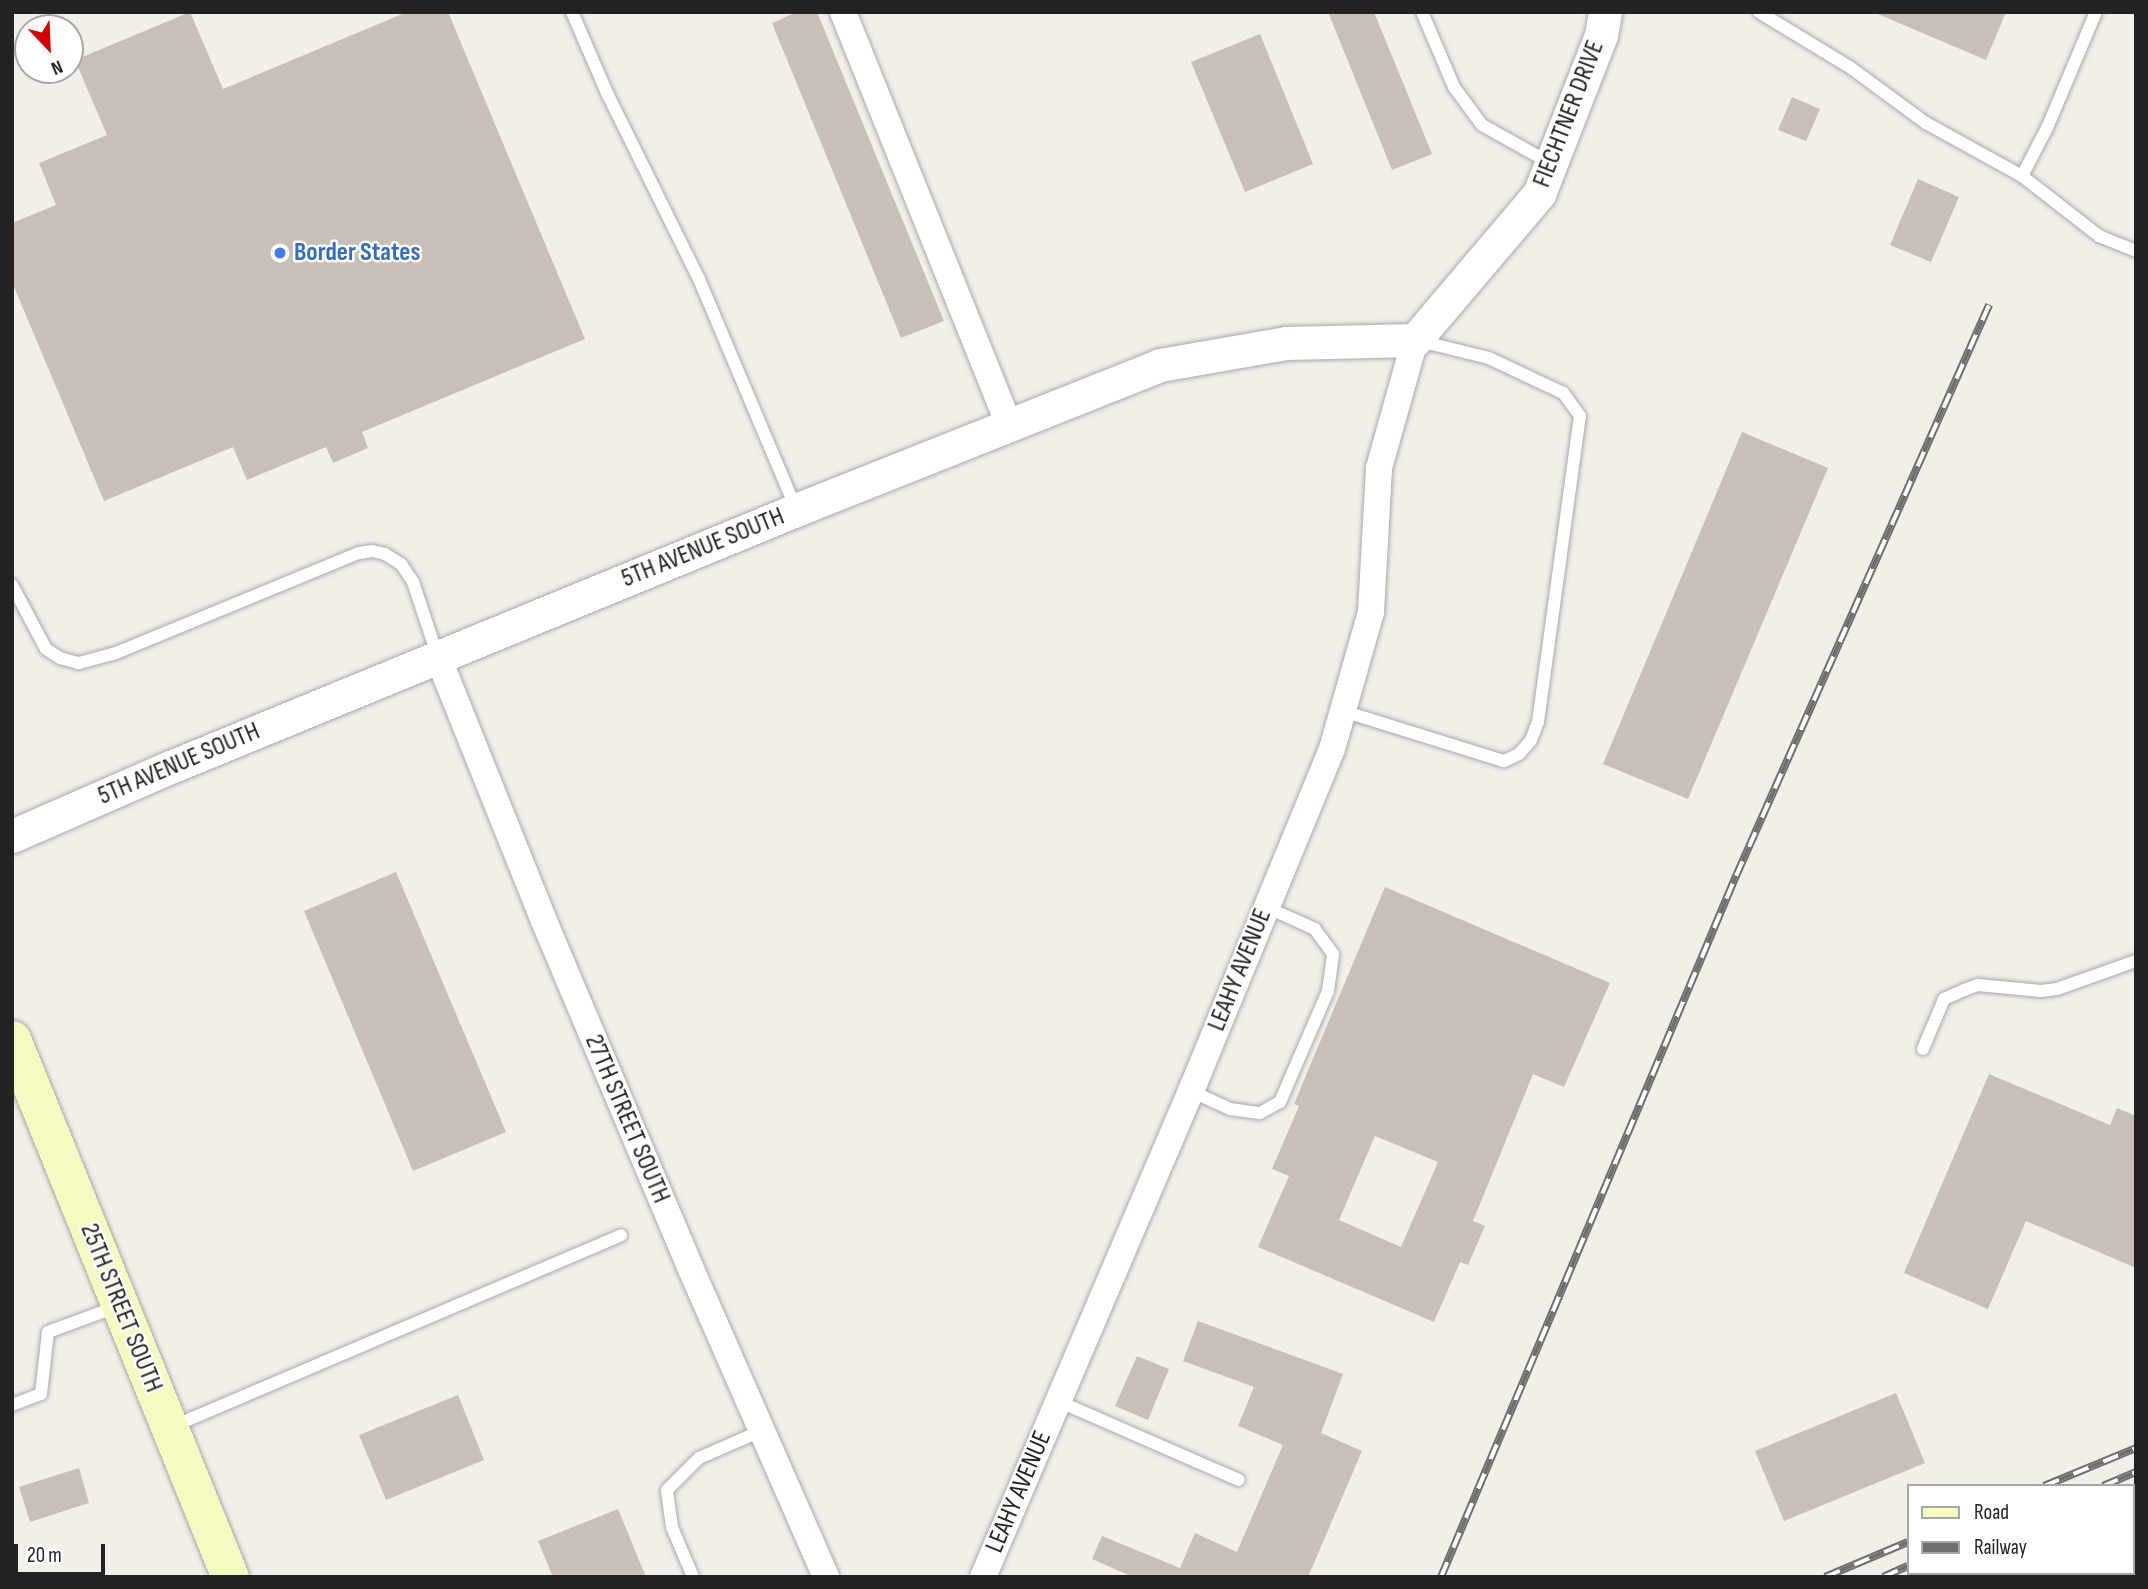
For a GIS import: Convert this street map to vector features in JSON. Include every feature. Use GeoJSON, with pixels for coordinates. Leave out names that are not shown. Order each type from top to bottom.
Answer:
{"type":"FeatureCollection","features":[{"type":"Feature","properties":{"kind":"main road","name":"25TH STREET SOUTH"},"geometry":{"type":"LineString","coordinates":[[12,1039],[230,1577]]}},
{"type":"Feature","properties":{"kind":"street"},"geometry":{"type":"LineString","coordinates":[[844,12],[1009,423]]}},
{"type":"Feature","properties":{"kind":"street","name":"FIECHTNER DRIVE"},"geometry":{"type":"LineString","coordinates":[[1415,340],[1539,194],[1601,35],[1605,12]]}},
{"type":"Feature","properties":{"kind":"street","name":"5TH AVENUE SOUTH"},"geometry":{"type":"LineString","coordinates":[[12,836],[796,510],[1160,365],[1286,343],[1415,340]]}},
{"type":"Feature","properties":{"kind":"street","name":"LEAHY AVENUE"},"geometry":{"type":"LineString","coordinates":[[983,1577],[1191,1091],[1332,748],[1371,612],[1379,468],[1415,340]]}},
{"type":"Feature","properties":{"kind":"street","name":"27TH STREET SOUTH"},"geometry":{"type":"LineString","coordinates":[[438,657],[566,973],[690,1267],[764,1430],[826,1577]]}},
{"type":"Feature","properties":{"kind":"lane"},"geometry":{"type":"LineString","coordinates":[[572,12],[607,93],[699,279],[796,510]]}},
{"type":"Feature","properties":{"kind":"lane"},"geometry":{"type":"LineString","coordinates":[[1422,12],[1454,88],[1482,125],[1551,163]]}},
{"type":"Feature","properties":{"kind":"lane"},"geometry":{"type":"LineString","coordinates":[[1759,12],[1851,68],[1926,123],[2022,176],[2099,236],[2136,251]]}},
{"type":"Feature","properties":{"kind":"lane"},"geometry":{"type":"LineString","coordinates":[[2022,176],[2047,128],[2096,12]]}},
{"type":"Feature","properties":{"kind":"lane"},"geometry":{"type":"LineString","coordinates":[[1343,711],[1504,761],[1519,754],[1531,740],[1538,722],[1580,416],[1563,393],[1489,358],[1415,340]]}},
{"type":"Feature","properties":{"kind":"lane"},"geometry":{"type":"LineString","coordinates":[[12,585],[46,649],[60,659],[79,663],[116,653],[359,553],[372,551],[385,554],[401,564],[413,582],[438,657]]}},
{"type":"Feature","properties":{"kind":"lane"},"geometry":{"type":"LineString","coordinates":[[1191,1091],[1230,1109],[1260,1113],[1280,1102],[1328,992],[1333,954],[1315,929],[1266,907]]}},
{"type":"Feature","properties":{"kind":"lane"},"geometry":{"type":"LineString","coordinates":[[1923,1049],[1944,999],[1964,990],[1978,985],[2041,991],[2057,989],[2136,961]]}},
{"type":"Feature","properties":{"kind":"lane"},"geometry":{"type":"LineString","coordinates":[[169,1428],[621,1235]]}},
{"type":"Feature","properties":{"kind":"lane"},"geometry":{"type":"LineString","coordinates":[[12,1405],[41,1394],[48,1332],[120,1306]]}},
{"type":"Feature","properties":{"kind":"lane"},"geometry":{"type":"LineString","coordinates":[[1057,1401],[1239,1480]]}},
{"type":"Feature","properties":{"kind":"lane"},"geometry":{"type":"LineString","coordinates":[[693,1577],[672,1527],[667,1490],[699,1458],[764,1430]]}},
{"type":"Feature","properties":{"kind":"building","name":"Border States"},"geometry":{"type":"Polygon","coordinates":[[[190,12],[223,89],[407,12],[448,12],[585,339],[362,432],[368,448],[333,463],[326,447],[247,480],[233,447],[104,501],[12,282],[12,223],[56,205],[39,163],[107,135],[84,81],[84,56],[190,12]]]}},
{"type":"Feature","properties":{"kind":"building"},"geometry":{"type":"Polygon","coordinates":[[[797,12],[817,12],[944,321],[901,338],[772,23],[797,12]]]}},
{"type":"Feature","properties":{"kind":"building"},"geometry":{"type":"Polygon","coordinates":[[[1328,12],[1374,12],[1432,154],[1392,170],[1328,12]]]}},
{"type":"Feature","properties":{"kind":"building"},"geometry":{"type":"Polygon","coordinates":[[[1873,12],[2006,12],[1986,60],[1873,12]]]}},
{"type":"Feature","properties":{"kind":"building"},"geometry":{"type":"Polygon","coordinates":[[[1260,34],[1313,164],[1245,192],[1191,62],[1260,34]]]}},
{"type":"Feature","properties":{"kind":"building"},"geometry":{"type":"Polygon","coordinates":[[[1792,97],[1820,109],[1806,141],[1778,130],[1792,97]]]}},
{"type":"Feature","properties":{"kind":"building"},"geometry":{"type":"Polygon","coordinates":[[[1918,179],[1959,197],[1931,262],[1890,245],[1918,179]]]}},
{"type":"Feature","properties":{"kind":"building"},"geometry":{"type":"Polygon","coordinates":[[[1742,432],[1828,468],[1688,799],[1603,764],[1742,432]]]}},
{"type":"Feature","properties":{"kind":"building"},"geometry":{"type":"Polygon","coordinates":[[[396,872],[506,1132],[413,1171],[304,911],[396,872]]]}},
{"type":"Feature","properties":{"kind":"building"},"geometry":{"type":"Polygon","coordinates":[[[1385,887],[1610,983],[1564,1087],[1533,1074],[1473,1221],[1485,1226],[1468,1265],[1460,1262],[1434,1322],[1258,1247],[1289,1176],[1272,1169],[1299,1106],[1294,1104],[1385,887]],[[1375,1136],[1339,1220],[1401,1247],[1438,1162],[1375,1136]]]}},
{"type":"Feature","properties":{"kind":"building"},"geometry":{"type":"Polygon","coordinates":[[[1989,1074],[2110,1125],[2117,1108],[2136,1116],[2136,1268],[2026,1221],[1988,1309],[1904,1273],[1989,1074]]]}},
{"type":"Feature","properties":{"kind":"building"},"geometry":{"type":"Polygon","coordinates":[[[1198,1321],[1343,1374],[1321,1433],[1362,1451],[1308,1577],[1133,1577],[1092,1559],[1102,1536],[1180,1568],[1195,1533],[1237,1552],[1283,1445],[1238,1426],[1254,1387],[1183,1361],[1198,1321]]]}},
{"type":"Feature","properties":{"kind":"building"},"geometry":{"type":"Polygon","coordinates":[[[1137,1356],[1169,1369],[1148,1420],[1115,1406],[1137,1356]]]}},
{"type":"Feature","properties":{"kind":"building"},"geometry":{"type":"Polygon","coordinates":[[[1896,1393],[1925,1463],[1784,1521],[1755,1451],[1896,1393]]]}},
{"type":"Feature","properties":{"kind":"building"},"geometry":{"type":"Polygon","coordinates":[[[458,1395],[484,1460],[386,1500],[359,1435],[458,1395]]]}},
{"type":"Feature","properties":{"kind":"building"},"geometry":{"type":"Polygon","coordinates":[[[79,1468],[89,1503],[30,1522],[19,1487],[79,1468]]]}},
{"type":"Feature","properties":{"kind":"building"},"geometry":{"type":"Polygon","coordinates":[[[618,1509],[646,1577],[553,1577],[538,1541],[618,1509]]]}},
{"type":"Feature","properties":{"kind":"railway"},"geometry":{"type":"LineString","coordinates":[[1441,1577],[1736,876],[1989,305]]}},
{"type":"Feature","properties":{"kind":"railway"},"geometry":{"type":"LineString","coordinates":[[2049,1484],[2136,1448]]}},
{"type":"Feature","properties":{"kind":"railway"},"geometry":{"type":"LineString","coordinates":[[2108,1484],[2136,1472]]}},
{"type":"Feature","properties":{"kind":"railway"},"geometry":{"type":"LineString","coordinates":[[1825,1577],[1906,1543]]}},
{"type":"Feature","properties":{"kind":"railway"},"geometry":{"type":"LineString","coordinates":[[1883,1577],[1906,1567]]}},
{"type":"Feature","properties":{"kind":"place","name":"Border States"},"geometry":{"type":"Point","coordinates":[280,253]}}]}
